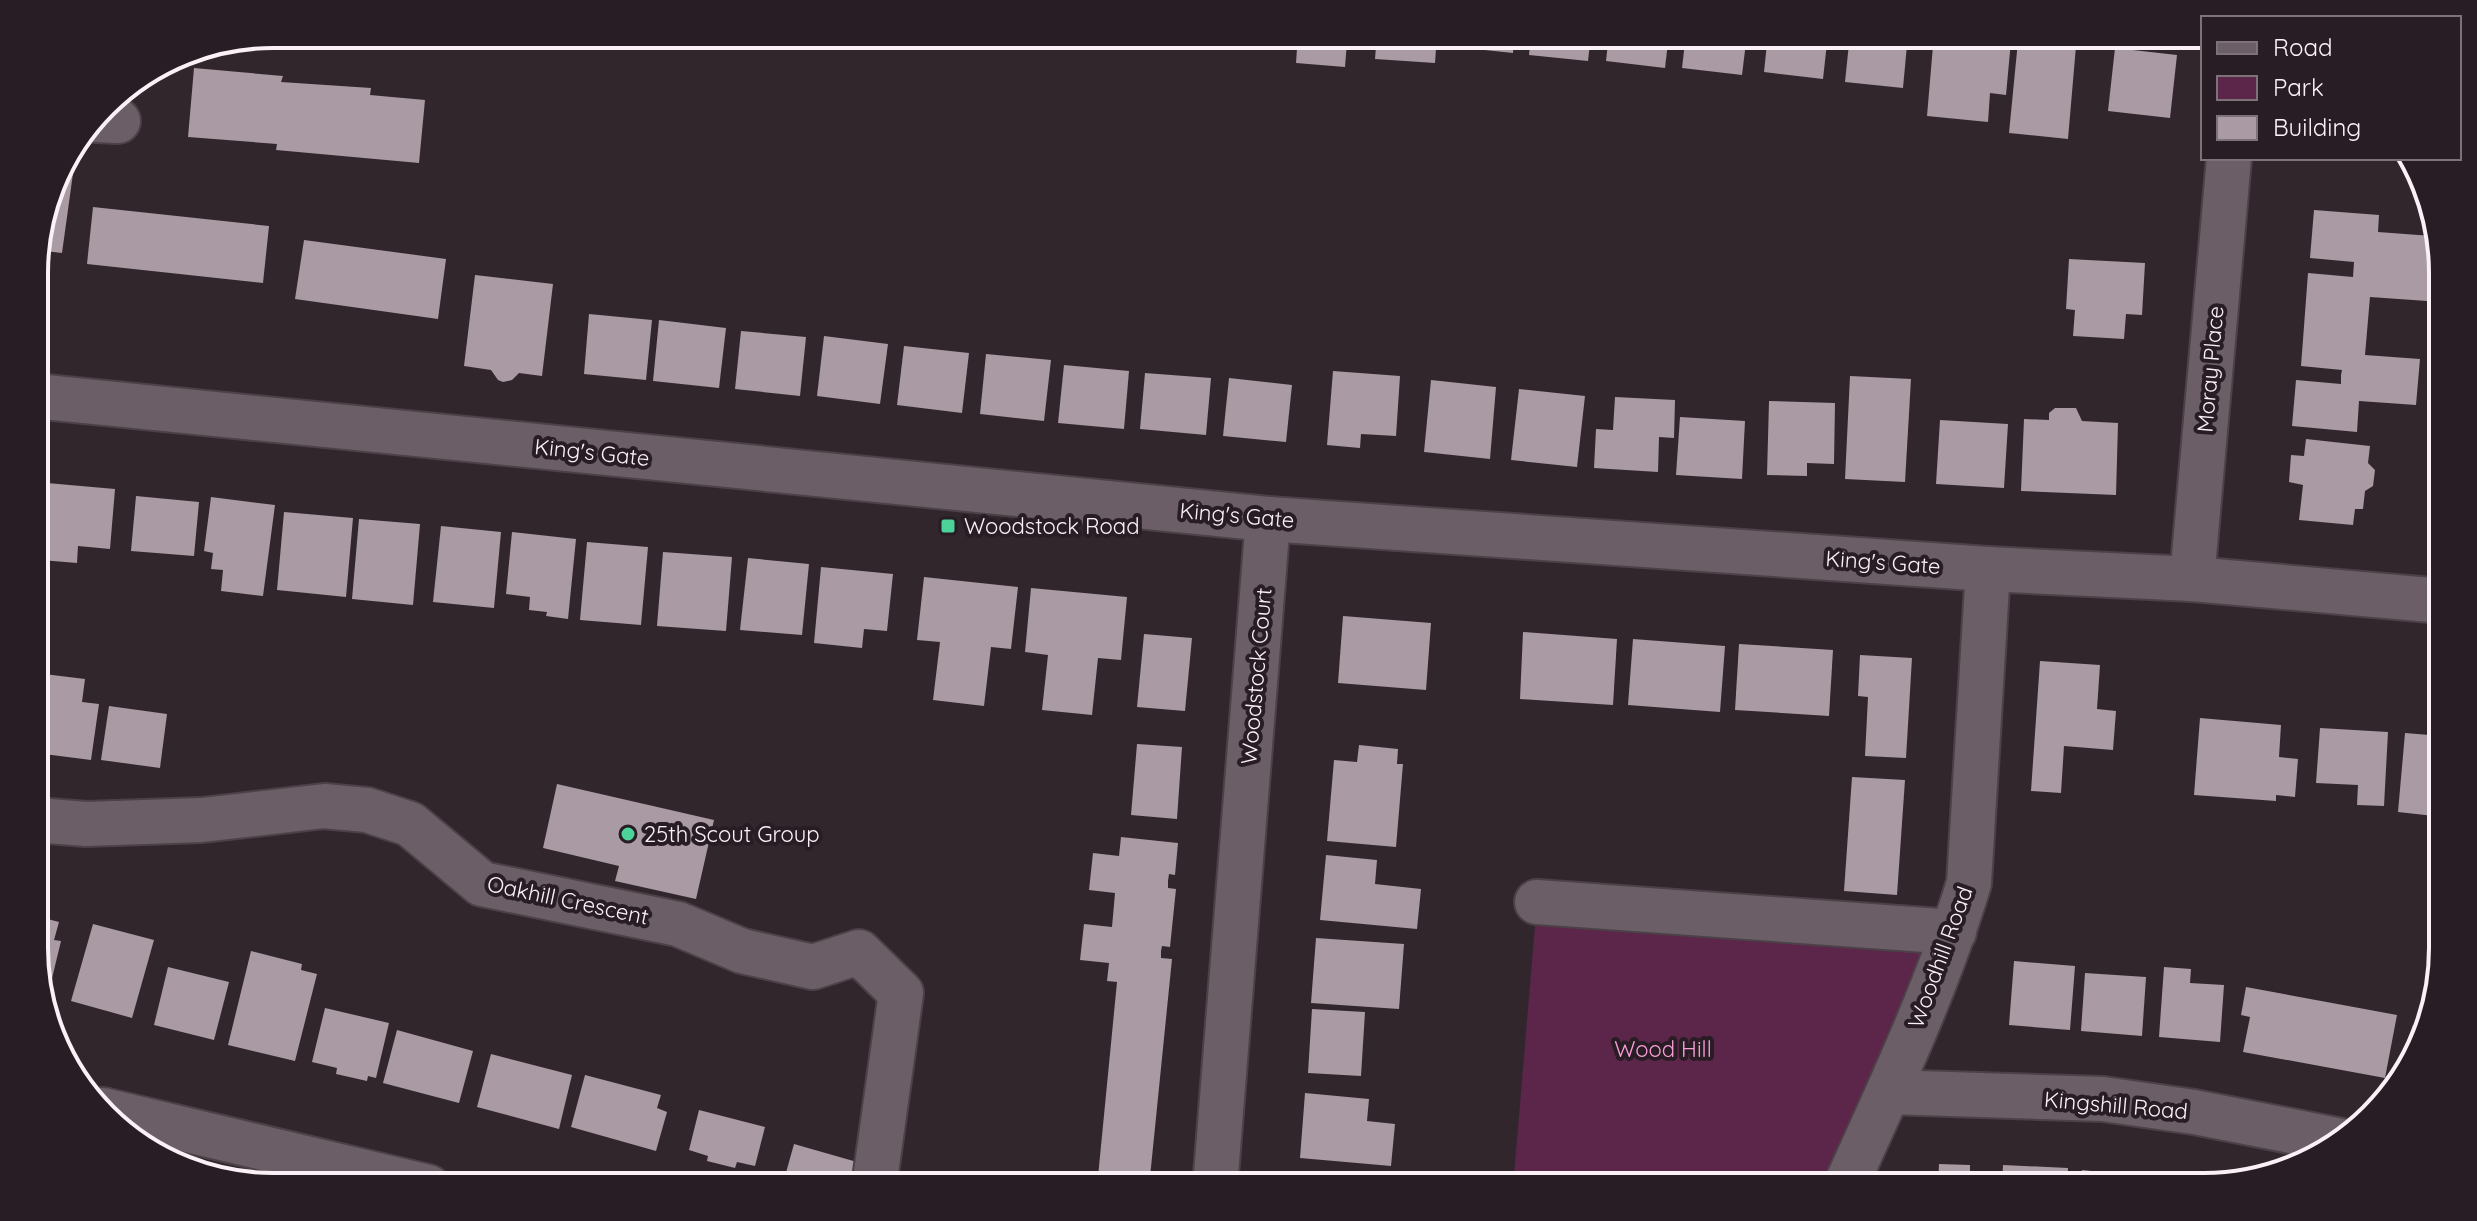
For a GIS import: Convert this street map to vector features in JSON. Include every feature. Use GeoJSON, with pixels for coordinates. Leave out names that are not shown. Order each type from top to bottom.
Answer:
{"type":"FeatureCollection","features":[{"type":"Feature","properties":{"kind":"street","name":"Moray Place"},"geometry":{"type":"LineString","coordinates":[[2192,579],[2229,160]]}},
{"type":"Feature","properties":{"kind":"street","name":"King's Gate"},"geometry":{"type":"LineString","coordinates":[[48,397],[1268,519],[1988,569],[2192,579],[2429,600]]}},
{"type":"Feature","properties":{"kind":"street","name":"Woodstock Court"},"geometry":{"type":"LineString","coordinates":[[1216,1173],[1268,519]]}},
{"type":"Feature","properties":{"kind":"street","name":"Woodhill Road"},"geometry":{"type":"LineString","coordinates":[[1851,1173],[1954,932],[1969,883],[1988,569]]}},
{"type":"Feature","properties":{"kind":"street","name":"Oakhill Crescent"},"geometry":{"type":"LineString","coordinates":[[48,821],[86,824],[202,820],[324,806],[367,810],[410,824],[482,884],[678,924],[742,951],[813,967],[859,952],[901,993],[876,1173]]}},
{"type":"Feature","properties":{"kind":"street"},"geometry":{"type":"LineString","coordinates":[[1537,902],[1954,932]]}},
{"type":"Feature","properties":{"kind":"street","name":"Kingshill Road"},"geometry":{"type":"LineString","coordinates":[[1888,1092],[2103,1099],[2194,1112],[2325,1138]]}},
{"type":"Feature","properties":{"kind":"street"},"geometry":{"type":"LineString","coordinates":[[123,1115],[369,1173]]}},
{"type":"Feature","properties":{"kind":"green space","name":"Wood Hill"},"geometry":{"type":"Polygon","coordinates":[[[1537,902],[1954,932],[1851,1173],[1514,1173],[1537,902]]]}},
{"type":"Feature","properties":{"kind":"building"},"geometry":{"type":"Polygon","coordinates":[[[1297,48],[1347,48],[1345,67],[1296,63],[1297,48]]]}},
{"type":"Feature","properties":{"kind":"building"},"geometry":{"type":"Polygon","coordinates":[[[1376,48],[1436,48],[1435,63],[1375,59],[1376,48]]]}},
{"type":"Feature","properties":{"kind":"building"},"geometry":{"type":"Polygon","coordinates":[[[1466,48],[1513,48],[1513,53],[1466,48]]]}},
{"type":"Feature","properties":{"kind":"building"},"geometry":{"type":"Polygon","coordinates":[[[1530,48],[1589,48],[1588,61],[1529,55],[1530,48]]]}},
{"type":"Feature","properties":{"kind":"building"},"geometry":{"type":"Polygon","coordinates":[[[1607,48],[1667,48],[1665,68],[1606,61],[1607,48]]]}},
{"type":"Feature","properties":{"kind":"building"},"geometry":{"type":"Polygon","coordinates":[[[1684,48],[1745,48],[1742,75],[1682,68],[1684,48]]]}},
{"type":"Feature","properties":{"kind":"building"},"geometry":{"type":"Polygon","coordinates":[[[1767,48],[1826,48],[1823,79],[1764,72],[1767,48]]]}},
{"type":"Feature","properties":{"kind":"building"},"geometry":{"type":"Polygon","coordinates":[[[1849,48],[1907,48],[1903,88],[1845,82],[1849,48]]]}},
{"type":"Feature","properties":{"kind":"building"},"geometry":{"type":"Polygon","coordinates":[[[1933,48],[2010,48],[2006,95],[1990,93],[1988,122],[1927,116],[1933,48]]]}},
{"type":"Feature","properties":{"kind":"building"},"geometry":{"type":"Polygon","coordinates":[[[2017,48],[2076,48],[2068,139],[2009,133],[2017,48]]]}},
{"type":"Feature","properties":{"kind":"building"},"geometry":{"type":"Polygon","coordinates":[[[2115,48],[2177,55],[2170,118],[2108,111],[2115,48]]]}},
{"type":"Feature","properties":{"kind":"building"},"geometry":{"type":"Polygon","coordinates":[[[194,68],[283,76],[281,82],[371,88],[370,95],[425,100],[419,163],[276,150],[277,144],[188,137],[194,68]]]}},
{"type":"Feature","properties":{"kind":"building"},"geometry":{"type":"Polygon","coordinates":[[[74,168],[62,253],[49,251],[52,229],[74,168]]]}},
{"type":"Feature","properties":{"kind":"building"},"geometry":{"type":"Polygon","coordinates":[[[93,207],[269,226],[263,283],[87,264],[93,207]]]}},
{"type":"Feature","properties":{"kind":"building"},"geometry":{"type":"Polygon","coordinates":[[[2314,210],[2379,215],[2378,232],[2425,235],[2429,273],[2427,301],[2370,297],[2365,355],[2420,359],[2416,405],[2359,401],[2357,432],[2292,426],[2296,380],[2341,384],[2342,370],[2301,366],[2308,273],[2353,277],[2354,262],[2310,258],[2314,210]]]}},
{"type":"Feature","properties":{"kind":"building"},"geometry":{"type":"Polygon","coordinates":[[[304,240],[446,259],[438,319],[295,299],[304,240]]]}},
{"type":"Feature","properties":{"kind":"building"},"geometry":{"type":"Polygon","coordinates":[[[2069,259],[2145,263],[2142,315],[2126,314],[2124,339],[2073,336],[2075,310],[2066,309],[2069,259]]]}},
{"type":"Feature","properties":{"kind":"building"},"geometry":{"type":"Polygon","coordinates":[[[475,275],[553,284],[542,376],[519,373],[512,380],[503,382],[491,370],[464,366],[475,275]]]}},
{"type":"Feature","properties":{"kind":"building"},"geometry":{"type":"Polygon","coordinates":[[[589,314],[652,320],[646,380],[584,374],[589,314]]]}},
{"type":"Feature","properties":{"kind":"building"},"geometry":{"type":"Polygon","coordinates":[[[659,320],[726,328],[719,388],[653,381],[659,320]]]}},
{"type":"Feature","properties":{"kind":"building"},"geometry":{"type":"Polygon","coordinates":[[[741,331],[806,337],[800,396],[735,389],[741,331]]]}},
{"type":"Feature","properties":{"kind":"building"},"geometry":{"type":"Polygon","coordinates":[[[824,336],[888,344],[880,404],[817,396],[824,336]]]}},
{"type":"Feature","properties":{"kind":"building"},"geometry":{"type":"Polygon","coordinates":[[[904,346],[969,353],[962,413],[897,405],[904,346]]]}},
{"type":"Feature","properties":{"kind":"building"},"geometry":{"type":"Polygon","coordinates":[[[986,354],[1051,360],[1044,421],[980,414],[986,354]]]}},
{"type":"Feature","properties":{"kind":"building"},"geometry":{"type":"Polygon","coordinates":[[[1064,365],[1129,371],[1124,429],[1058,423],[1064,365]]]}},
{"type":"Feature","properties":{"kind":"building"},"geometry":{"type":"Polygon","coordinates":[[[1333,371],[1400,376],[1396,436],[1361,434],[1360,448],[1327,445],[1333,371]]]}},
{"type":"Feature","properties":{"kind":"building"},"geometry":{"type":"Polygon","coordinates":[[[1145,373],[1211,378],[1206,435],[1140,429],[1145,373]]]}},
{"type":"Feature","properties":{"kind":"building"},"geometry":{"type":"Polygon","coordinates":[[[1850,376],[1911,379],[1905,482],[1845,479],[1850,376]]]}},
{"type":"Feature","properties":{"kind":"building"},"geometry":{"type":"Polygon","coordinates":[[[1229,378],[1292,385],[1286,442],[1223,436],[1229,378]]]}},
{"type":"Feature","properties":{"kind":"building"},"geometry":{"type":"Polygon","coordinates":[[[1431,380],[1496,387],[1490,459],[1424,452],[1431,380]]]}},
{"type":"Feature","properties":{"kind":"building"},"geometry":{"type":"Polygon","coordinates":[[[1519,389],[1585,396],[1577,467],[1511,460],[1519,389]]]}},
{"type":"Feature","properties":{"kind":"building"},"geometry":{"type":"Polygon","coordinates":[[[1615,397],[1675,400],[1674,438],[1659,437],[1658,472],[1594,468],[1596,429],[1613,430],[1615,397]]]}},
{"type":"Feature","properties":{"kind":"building"},"geometry":{"type":"Polygon","coordinates":[[[1769,401],[1835,403],[1834,464],[1807,463],[1807,476],[1767,475],[1769,401]]]}},
{"type":"Feature","properties":{"kind":"building"},"geometry":{"type":"Polygon","coordinates":[[[2055,408],[2076,408],[2082,421],[2118,423],[2116,495],[2021,491],[2024,419],[2049,420],[2049,413],[2055,408]]]}},
{"type":"Feature","properties":{"kind":"building"},"geometry":{"type":"Polygon","coordinates":[[[1680,417],[1745,421],[1742,479],[1676,475],[1680,417]]]}},
{"type":"Feature","properties":{"kind":"building"},"geometry":{"type":"Polygon","coordinates":[[[1940,420],[2008,424],[2004,488],[1936,484],[1940,420]]]}},
{"type":"Feature","properties":{"kind":"building"},"geometry":{"type":"Polygon","coordinates":[[[2306,439],[2370,446],[2368,463],[2375,470],[2373,486],[2365,491],[2363,509],[2355,509],[2353,525],[2299,520],[2303,485],[2289,482],[2291,455],[2304,456],[2306,439]]]}},
{"type":"Feature","properties":{"kind":"building"},"geometry":{"type":"Polygon","coordinates":[[[48,483],[115,489],[110,549],[78,546],[77,563],[48,561],[48,483]]]}},
{"type":"Feature","properties":{"kind":"building"},"geometry":{"type":"Polygon","coordinates":[[[136,496],[199,502],[194,556],[131,551],[136,496]]]}},
{"type":"Feature","properties":{"kind":"building"},"geometry":{"type":"Polygon","coordinates":[[[211,497],[275,505],[263,596],[221,591],[223,570],[211,569],[213,553],[204,551],[211,497]]]}},
{"type":"Feature","properties":{"kind":"building"},"geometry":{"type":"Polygon","coordinates":[[[284,512],[353,518],[346,597],[277,590],[284,512]]]}},
{"type":"Feature","properties":{"kind":"building"},"geometry":{"type":"Polygon","coordinates":[[[359,519],[420,524],[413,605],[352,599],[359,519]]]}},
{"type":"Feature","properties":{"kind":"building"},"geometry":{"type":"Polygon","coordinates":[[[441,526],[501,532],[494,608],[433,602],[441,526]]]}},
{"type":"Feature","properties":{"kind":"building"},"geometry":{"type":"Polygon","coordinates":[[[512,532],[576,539],[568,619],[529,610],[530,597],[506,594],[512,532]]]}},
{"type":"Feature","properties":{"kind":"building"},"geometry":{"type":"Polygon","coordinates":[[[587,542],[648,547],[641,625],[580,620],[587,542]]]}},
{"type":"Feature","properties":{"kind":"building"},"geometry":{"type":"Polygon","coordinates":[[[663,552],[732,557],[726,631],[657,626],[663,552]]]}},
{"type":"Feature","properties":{"kind":"building"},"geometry":{"type":"Polygon","coordinates":[[[748,558],[809,564],[802,635],[740,630],[748,558]]]}},
{"type":"Feature","properties":{"kind":"building"},"geometry":{"type":"Polygon","coordinates":[[[821,567],[893,574],[887,631],[864,629],[862,648],[814,643],[821,567]]]}},
{"type":"Feature","properties":{"kind":"building"},"geometry":{"type":"Polygon","coordinates":[[[924,577],[1018,587],[1011,649],[991,647],[984,706],[933,700],[940,642],[917,640],[924,577]]]}},
{"type":"Feature","properties":{"kind":"building"},"geometry":{"type":"Polygon","coordinates":[[[1031,588],[1127,597],[1121,660],[1098,658],[1092,715],[1042,710],[1048,655],[1025,652],[1031,588]]]}},
{"type":"Feature","properties":{"kind":"building"},"geometry":{"type":"Polygon","coordinates":[[[1343,616],[1431,623],[1426,690],[1338,683],[1343,616]]]}},
{"type":"Feature","properties":{"kind":"building"},"geometry":{"type":"Polygon","coordinates":[[[1523,632],[1617,639],[1613,705],[1520,699],[1523,632]]]}},
{"type":"Feature","properties":{"kind":"building"},"geometry":{"type":"Polygon","coordinates":[[[1144,634],[1192,638],[1185,711],[1137,707],[1144,634]]]}},
{"type":"Feature","properties":{"kind":"building"},"geometry":{"type":"Polygon","coordinates":[[[1633,639],[1725,646],[1720,712],[1628,705],[1633,639]]]}},
{"type":"Feature","properties":{"kind":"building"},"geometry":{"type":"Polygon","coordinates":[[[1739,644],[1833,650],[1829,716],[1735,710],[1739,644]]]}},
{"type":"Feature","properties":{"kind":"building"},"geometry":{"type":"Polygon","coordinates":[[[1860,655],[1912,658],[1906,758],[1865,756],[1868,697],[1858,696],[1860,655]]]}},
{"type":"Feature","properties":{"kind":"building"},"geometry":{"type":"Polygon","coordinates":[[[2040,661],[2100,665],[2097,709],[2116,711],[2113,750],[2064,746],[2061,793],[2031,791],[2040,661]]]}},
{"type":"Feature","properties":{"kind":"building"},"geometry":{"type":"Polygon","coordinates":[[[48,674],[85,679],[82,702],[99,704],[91,760],[48,755],[48,674]]]}},
{"type":"Feature","properties":{"kind":"building"},"geometry":{"type":"Polygon","coordinates":[[[109,706],[167,714],[160,768],[101,760],[109,706]]]}},
{"type":"Feature","properties":{"kind":"building"},"geometry":{"type":"Polygon","coordinates":[[[2200,718],[2281,725],[2279,757],[2298,759],[2295,797],[2276,795],[2276,801],[2194,795],[2200,718]]]}},
{"type":"Feature","properties":{"kind":"building"},"geometry":{"type":"Polygon","coordinates":[[[2320,728],[2388,732],[2384,806],[2357,805],[2358,785],[2316,783],[2320,728]]]}},
{"type":"Feature","properties":{"kind":"building"},"geometry":{"type":"Polygon","coordinates":[[[2405,733],[2429,735],[2429,815],[2398,812],[2405,733]]]}},
{"type":"Feature","properties":{"kind":"building"},"geometry":{"type":"Polygon","coordinates":[[[1137,744],[1182,747],[1177,819],[1131,815],[1137,744]]]}},
{"type":"Feature","properties":{"kind":"building"},"geometry":{"type":"Polygon","coordinates":[[[1359,745],[1398,749],[1397,764],[1403,764],[1396,847],[1327,841],[1334,760],[1357,762],[1359,745]]]}},
{"type":"Feature","properties":{"kind":"building"},"geometry":{"type":"Polygon","coordinates":[[[1852,777],[1905,780],[1897,895],[1844,891],[1852,777]]]}},
{"type":"Feature","properties":{"kind":"building","name":"25th Scout Group"},"geometry":{"type":"Polygon","coordinates":[[[557,784],[714,820],[696,899],[615,881],[619,866],[543,848],[557,784]]]}},
{"type":"Feature","properties":{"kind":"building"},"geometry":{"type":"Polygon","coordinates":[[[1121,837],[1178,843],[1175,875],[1169,874],[1168,881],[1168,888],[1176,889],[1170,947],[1162,946],[1161,951],[1161,958],[1172,959],[1150,1173],[1098,1173],[1117,982],[1107,981],[1109,963],[1080,960],[1084,924],[1112,927],[1115,893],[1089,890],[1093,853],[1119,856],[1121,837]]]}},
{"type":"Feature","properties":{"kind":"building"},"geometry":{"type":"Polygon","coordinates":[[[1326,855],[1377,860],[1375,884],[1421,889],[1417,929],[1320,920],[1326,855]]]}},
{"type":"Feature","properties":{"kind":"building"},"geometry":{"type":"Polygon","coordinates":[[[48,919],[59,922],[54,940],[61,941],[51,982],[48,919]]]}},
{"type":"Feature","properties":{"kind":"building"},"geometry":{"type":"Polygon","coordinates":[[[93,924],[154,940],[132,1018],[71,1001],[93,924]]]}},
{"type":"Feature","properties":{"kind":"building"},"geometry":{"type":"Polygon","coordinates":[[[1316,938],[1404,944],[1399,1009],[1311,1003],[1316,938]]]}},
{"type":"Feature","properties":{"kind":"building"},"geometry":{"type":"Polygon","coordinates":[[[251,951],[302,964],[301,970],[317,974],[295,1061],[228,1045],[251,951]]]}},
{"type":"Feature","properties":{"kind":"building"},"geometry":{"type":"Polygon","coordinates":[[[2014,961],[2075,966],[2070,1030],[2009,1025],[2014,961]]]}},
{"type":"Feature","properties":{"kind":"building"},"geometry":{"type":"Polygon","coordinates":[[[168,967],[229,982],[214,1040],[154,1025],[168,967]]]}},
{"type":"Feature","properties":{"kind":"building"},"geometry":{"type":"Polygon","coordinates":[[[2164,967],[2191,969],[2190,983],[2224,985],[2220,1042],[2159,1037],[2164,967]]]}},
{"type":"Feature","properties":{"kind":"building"},"geometry":{"type":"Polygon","coordinates":[[[2085,973],[2146,977],[2142,1036],[2081,1031],[2085,973]]]}},
{"type":"Feature","properties":{"kind":"building"},"geometry":{"type":"Polygon","coordinates":[[[2246,987],[2397,1015],[2385,1078],[2243,1052],[2250,1017],[2241,1015],[2246,987]]]}},
{"type":"Feature","properties":{"kind":"building"},"geometry":{"type":"Polygon","coordinates":[[[325,1008],[389,1023],[376,1078],[368,1076],[367,1081],[336,1074],[337,1068],[312,1062],[325,1008]]]}},
{"type":"Feature","properties":{"kind":"building"},"geometry":{"type":"Polygon","coordinates":[[[1312,1009],[1365,1012],[1361,1076],[1308,1073],[1312,1009]]]}},
{"type":"Feature","properties":{"kind":"building"},"geometry":{"type":"Polygon","coordinates":[[[2413,1025],[2415,1026],[2406,1048],[2402,1054],[2413,1025]]]}},
{"type":"Feature","properties":{"kind":"building"},"geometry":{"type":"Polygon","coordinates":[[[397,1030],[473,1051],[459,1103],[383,1083],[397,1030]]]}},
{"type":"Feature","properties":{"kind":"building"},"geometry":{"type":"Polygon","coordinates":[[[491,1054],[572,1075],[559,1129],[477,1107],[491,1054]]]}},
{"type":"Feature","properties":{"kind":"building"},"geometry":{"type":"Polygon","coordinates":[[[585,1075],[661,1095],[657,1108],[667,1112],[656,1151],[571,1127],[585,1075]]]}},
{"type":"Feature","properties":{"kind":"building"},"geometry":{"type":"Polygon","coordinates":[[[1305,1093],[1369,1099],[1367,1121],[1395,1124],[1391,1166],[1300,1158],[1305,1093]]]}},
{"type":"Feature","properties":{"kind":"building"},"geometry":{"type":"Polygon","coordinates":[[[699,1110],[765,1127],[755,1166],[737,1162],[735,1168],[707,1161],[708,1156],[689,1150],[699,1110]]]}},
{"type":"Feature","properties":{"kind":"building"},"geometry":{"type":"Polygon","coordinates":[[[794,1144],[857,1162],[854,1173],[786,1173],[794,1144]]]}},
{"type":"Feature","properties":{"kind":"building"},"geometry":{"type":"Polygon","coordinates":[[[1939,1164],[1970,1165],[1970,1173],[1939,1173],[1939,1164]]]}},
{"type":"Feature","properties":{"kind":"building"},"geometry":{"type":"Polygon","coordinates":[[[2003,1165],[2068,1168],[2068,1173],[2003,1173],[2003,1165]]]}},
{"type":"Feature","properties":{"kind":"building"},"geometry":{"type":"Polygon","coordinates":[[[2082,1170],[2110,1173],[2082,1173],[2082,1170]]]}},
{"type":"Feature","properties":{"kind":"place","name":"Woodstock Road"},"geometry":{"type":"Point","coordinates":[948,526]}},
{"type":"Feature","properties":{"kind":"place","name":"25th Scout Group"},"geometry":{"type":"Point","coordinates":[628,834]}}]}
